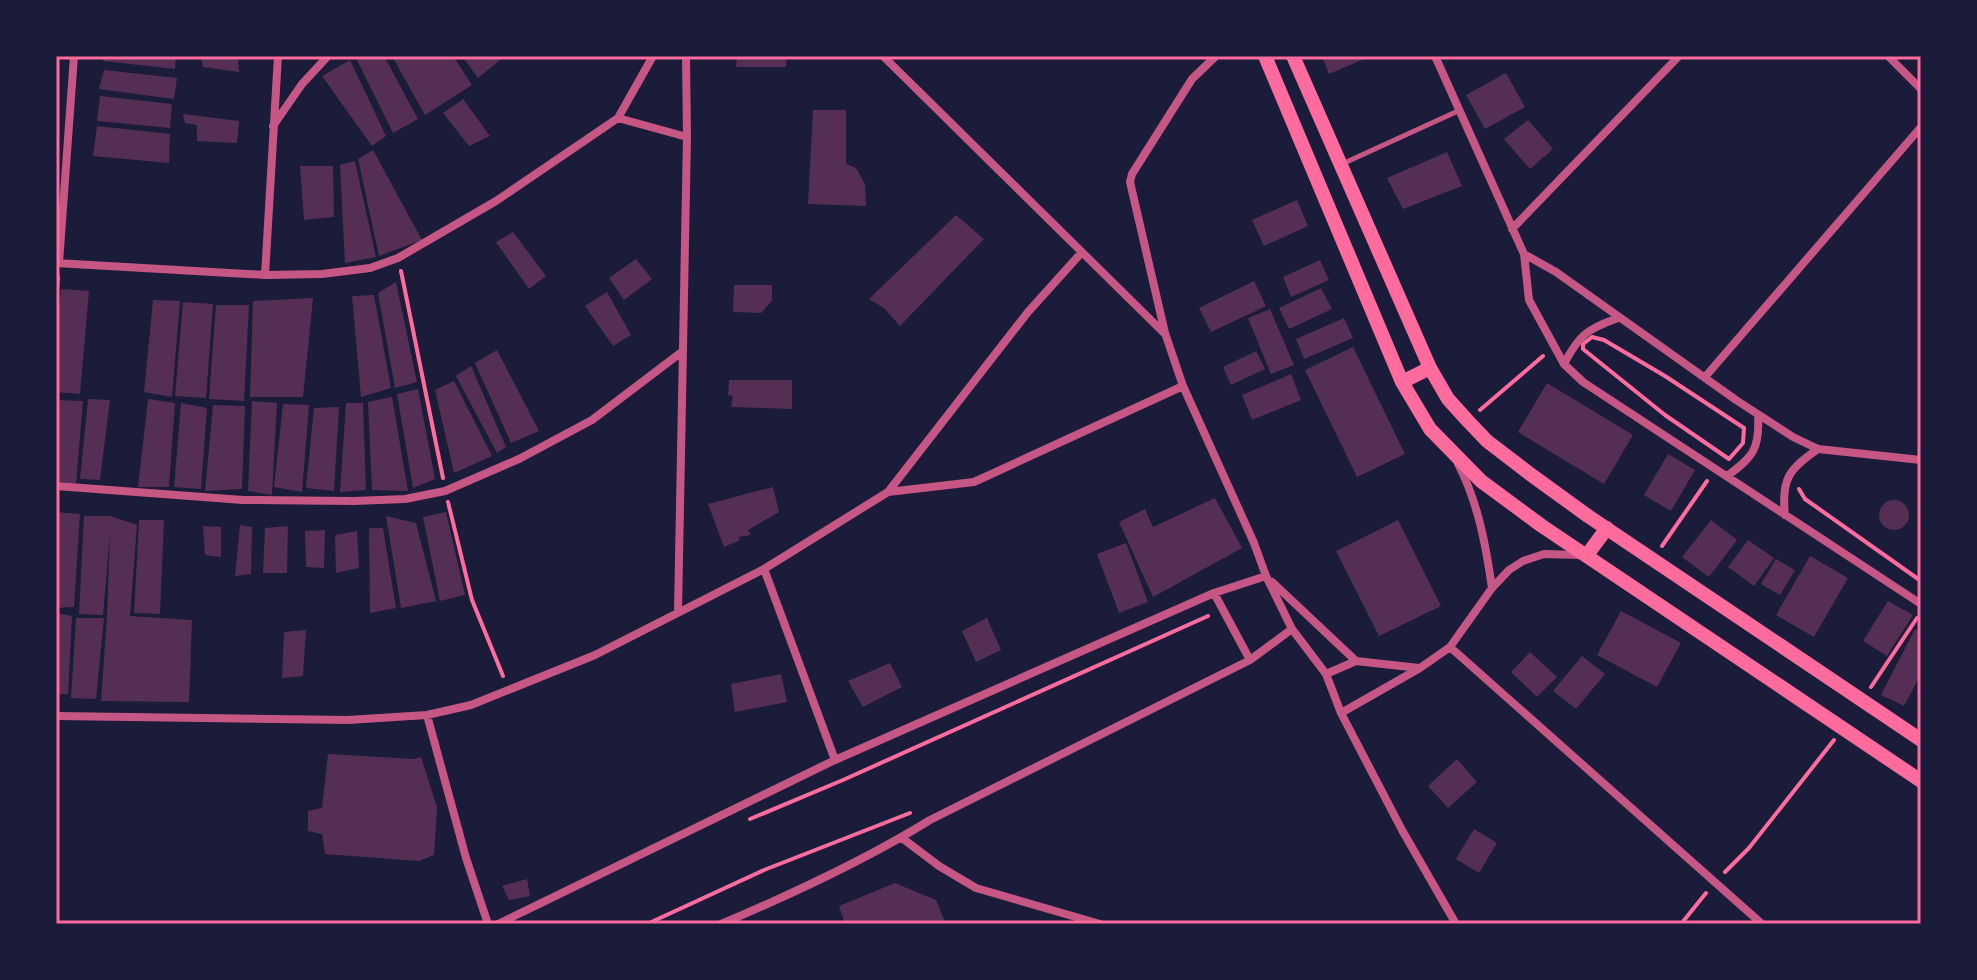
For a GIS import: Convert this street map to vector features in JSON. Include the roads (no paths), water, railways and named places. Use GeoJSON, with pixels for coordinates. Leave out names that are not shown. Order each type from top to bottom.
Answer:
{"type":"FeatureCollection","features":[{"type":"Feature","properties":{"kind":"main road"},"geometry":{"type":"LineString","coordinates":[[1265,56],[1402,382],[1421,417],[1454,456],[1493,490],[1921,781]]}},
{"type":"Feature","properties":{"kind":"main road"},"geometry":{"type":"LineString","coordinates":[[1293,56],[1430,368],[1448,399],[1467,420],[1487,441],[1607,528],[1921,740]]}},
{"type":"Feature","properties":{"kind":"main road"},"geometry":{"type":"LineString","coordinates":[[1283,97],[1307,88]]}},
{"type":"Feature","properties":{"kind":"main road"},"geometry":{"type":"LineString","coordinates":[[1402,382],[1430,368]]}},
{"type":"Feature","properties":{"kind":"main road"},"geometry":{"type":"LineString","coordinates":[[1587,555],[1607,528]]}},
{"type":"Feature","properties":{"kind":"street"},"geometry":{"type":"LineString","coordinates":[[74,56],[58,263],[265,275],[322,274],[370,268],[398,258],[496,201],[618,118],[653,56]]}},
{"type":"Feature","properties":{"kind":"street"},"geometry":{"type":"LineString","coordinates":[[265,275],[278,56]]}},
{"type":"Feature","properties":{"kind":"street"},"geometry":{"type":"LineString","coordinates":[[272,127],[302,84],[328,56]]}},
{"type":"Feature","properties":{"kind":"street"},"geometry":{"type":"LineString","coordinates":[[678,611],[686,56]]}},
{"type":"Feature","properties":{"kind":"street"},"geometry":{"type":"LineString","coordinates":[[883,56],[1165,333]]}},
{"type":"Feature","properties":{"kind":"street"},"geometry":{"type":"LineString","coordinates":[[1216,56],[1192,79],[1132,174],[1130,182],[1165,333],[1183,386],[1292,629],[1326,674],[1341,713],[1402,830],[1456,924]]}},
{"type":"Feature","properties":{"kind":"street"},"geometry":{"type":"LineString","coordinates":[[1435,56],[1524,254],[1529,300],[1564,364],[1583,382],[1921,604]]}},
{"type":"Feature","properties":{"kind":"street"},"geometry":{"type":"LineString","coordinates":[[1512,229],[1679,56]]}},
{"type":"Feature","properties":{"kind":"street"},"geometry":{"type":"LineString","coordinates":[[1888,56],[1921,89]]}},
{"type":"Feature","properties":{"kind":"street"},"geometry":{"type":"LineString","coordinates":[[618,118],[687,137]]}},
{"type":"Feature","properties":{"kind":"street"},"geometry":{"type":"LineString","coordinates":[[1705,377],[1921,127]]}},
{"type":"Feature","properties":{"kind":"street"},"geometry":{"type":"LineString","coordinates":[[56,716],[348,720],[427,715],[471,705],[595,655],[764,569],[888,492],[1028,312],[1082,252]]}},
{"type":"Feature","properties":{"kind":"street"},"geometry":{"type":"LineString","coordinates":[[1524,254],[1556,272],[1758,415],[1818,449],[1921,460]]}},
{"type":"Feature","properties":{"kind":"street"},"geometry":{"type":"LineString","coordinates":[[1564,364],[1576,341],[1586,331],[1618,318]]}},
{"type":"Feature","properties":{"kind":"street"},"geometry":{"type":"LineString","coordinates":[[56,486],[274,501],[405,499],[445,491],[519,459],[592,420],[683,351]]}},
{"type":"Feature","properties":{"kind":"street"},"geometry":{"type":"LineString","coordinates":[[888,492],[974,482],[1183,386]]}},
{"type":"Feature","properties":{"kind":"street"},"geometry":{"type":"LineString","coordinates":[[1727,476],[1749,459],[1758,445],[1758,415]]}},
{"type":"Feature","properties":{"kind":"street"},"geometry":{"type":"LineString","coordinates":[[1785,515],[1785,482],[1801,461],[1818,449]]}},
{"type":"Feature","properties":{"kind":"street"},"geometry":{"type":"LineString","coordinates":[[1454,456],[1472,490],[1492,588]]}},
{"type":"Feature","properties":{"kind":"street"},"geometry":{"type":"LineString","coordinates":[[1341,713],[1420,668],[1450,647],[1492,588],[1509,570],[1523,561],[1544,554],[1587,555]]}},
{"type":"Feature","properties":{"kind":"street"},"geometry":{"type":"LineString","coordinates":[[764,569],[835,760]]}},
{"type":"Feature","properties":{"kind":"street"},"geometry":{"type":"LineString","coordinates":[[498,924],[835,760],[1214,593],[1266,576]]}},
{"type":"Feature","properties":{"kind":"street"},"geometry":{"type":"LineString","coordinates":[[1266,576],[1356,661]]}},
{"type":"Feature","properties":{"kind":"street"},"geometry":{"type":"LineString","coordinates":[[1214,593],[1250,660]]}},
{"type":"Feature","properties":{"kind":"street"},"geometry":{"type":"LineString","coordinates":[[721,924],[776,901],[902,838],[930,820],[1250,660],[1292,629]]}},
{"type":"Feature","properties":{"kind":"street"},"geometry":{"type":"LineString","coordinates":[[1450,647],[1762,924]]}},
{"type":"Feature","properties":{"kind":"street"},"geometry":{"type":"LineString","coordinates":[[1326,674],[1356,661],[1420,668]]}},
{"type":"Feature","properties":{"kind":"street"},"geometry":{"type":"LineString","coordinates":[[427,715],[466,858],[488,924]]}},
{"type":"Feature","properties":{"kind":"street"},"geometry":{"type":"LineString","coordinates":[[902,838],[939,866],[976,888],[1100,924]]}},
{"type":"Feature","properties":{"kind":"lane"},"geometry":{"type":"LineString","coordinates":[[1341,164],[1458,111]]}}]}
